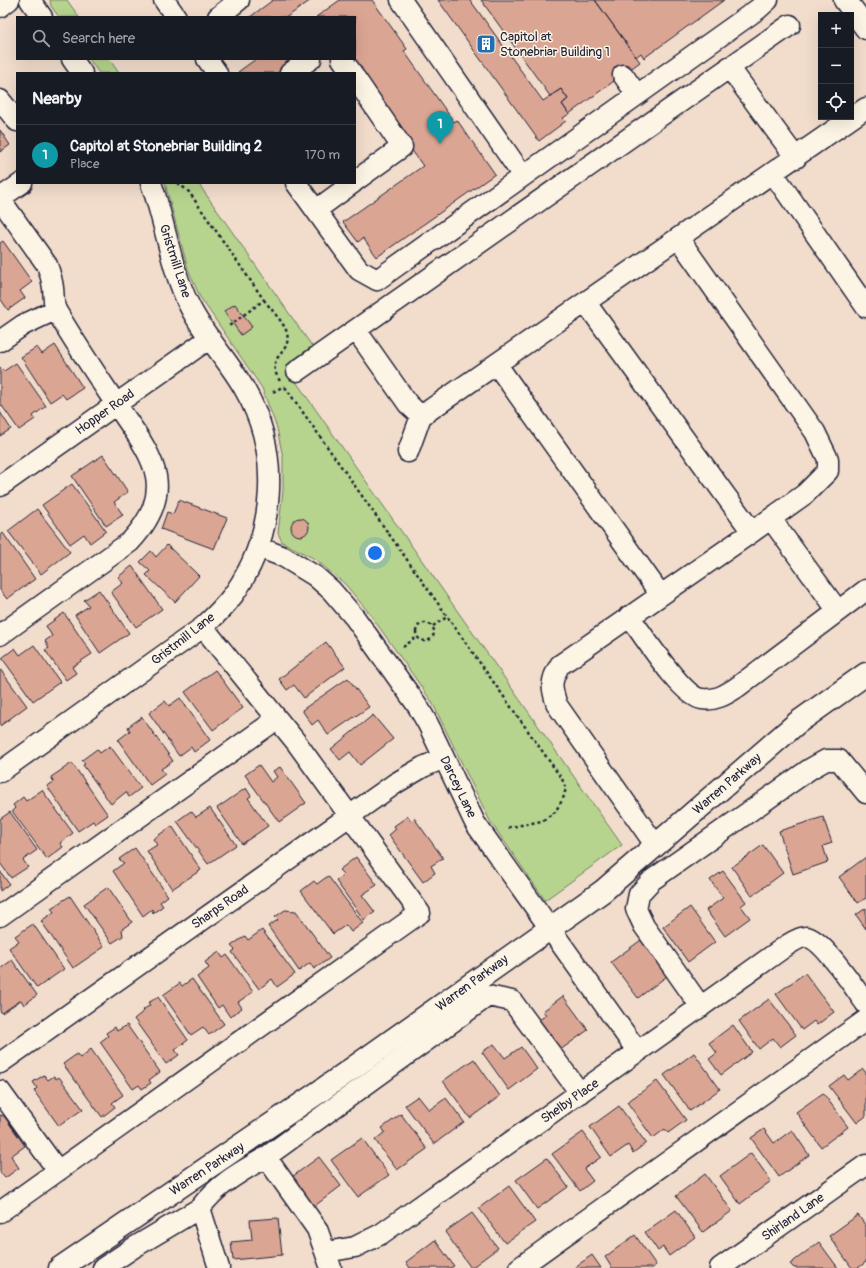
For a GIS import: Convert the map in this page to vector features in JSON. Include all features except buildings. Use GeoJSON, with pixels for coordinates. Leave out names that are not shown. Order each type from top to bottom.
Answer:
{"type":"FeatureCollection","features":[{"type":"Feature","properties":{"kind":"main road"},"geometry":{"type":"LineString","coordinates":[[845,0],[866,28]]}},
{"type":"Feature","properties":{"kind":"main road","name":"Warren Parkway"},"geometry":{"type":"LineString","coordinates":[[60,1268],[125,1222],[237,1149],[603,891],[797,723],[866,674]]}},
{"type":"Feature","properties":{"kind":"street"},"geometry":{"type":"LineString","coordinates":[[0,7],[9,0]]}},
{"type":"Feature","properties":{"kind":"street"},"geometry":{"type":"LineString","coordinates":[[30,0],[41,16]]}},
{"type":"Feature","properties":{"kind":"street"},"geometry":{"type":"LineString","coordinates":[[164,0],[175,16]]}},
{"type":"Feature","properties":{"kind":"street"},"geometry":{"type":"LineString","coordinates":[[219,16],[239,0]]}},
{"type":"Feature","properties":{"kind":"street"},"geometry":{"type":"LineString","coordinates":[[400,0],[523,176]]}},
{"type":"Feature","properties":{"kind":"street"},"geometry":{"type":"LineString","coordinates":[[297,184],[359,270],[377,280],[758,9],[768,0]]}},
{"type":"Feature","properties":{"kind":"street"},"geometry":{"type":"LineString","coordinates":[[297,371],[790,25]]}},
{"type":"Feature","properties":{"kind":"street"},"geometry":{"type":"LineString","coordinates":[[73,60],[81,72]]}},
{"type":"Feature","properties":{"kind":"street"},"geometry":{"type":"LineString","coordinates":[[208,60],[216,72]]}},
{"type":"Feature","properties":{"kind":"street"},"geometry":{"type":"LineString","coordinates":[[292,72],[310,60]]}},
{"type":"Feature","properties":{"kind":"street"},"geometry":{"type":"LineString","coordinates":[[343,60],[351,72]]}},
{"type":"Feature","properties":{"kind":"street"},"geometry":{"type":"LineString","coordinates":[[729,68],[796,158]]}},
{"type":"Feature","properties":{"kind":"street"},"geometry":{"type":"LineString","coordinates":[[623,75],[637,95]]}},
{"type":"Feature","properties":{"kind":"street"},"geometry":{"type":"LineString","coordinates":[[356,79],[402,147],[356,177]]}},
{"type":"Feature","properties":{"kind":"street"},"geometry":{"type":"LineString","coordinates":[[0,100],[16,120]]}},
{"type":"Feature","properties":{"kind":"street"},"geometry":{"type":"LineString","coordinates":[[408,452],[421,416],[773,174],[866,108]]}},
{"type":"Feature","properties":{"kind":"street"},"geometry":{"type":"LineString","coordinates":[[773,174],[866,307]]}},
{"type":"Feature","properties":{"kind":"street"},"geometry":{"type":"LineString","coordinates":[[0,635],[121,550],[138,534],[151,513],[156,489],[156,480],[152,460],[138,435],[116,404],[56,310],[47,265],[0,198],[21,184]]}},
{"type":"Feature","properties":{"kind":"street","name":"Gristmill Lane"},"geometry":{"type":"LineString","coordinates":[[1,770],[203,627],[234,594],[248,571],[258,547],[266,521],[269,489],[268,462],[265,441],[259,421],[246,391],[194,314],[182,290],[151,184]]}},
{"type":"Feature","properties":{"kind":"street"},"geometry":{"type":"LineString","coordinates":[[316,210],[348,184]]}},
{"type":"Feature","properties":{"kind":"street"},"geometry":{"type":"LineString","coordinates":[[656,846],[557,705],[552,692],[552,678],[560,665],[660,594],[771,519],[819,482],[828,471],[828,459],[815,432],[679,239]]}},
{"type":"Feature","properties":{"kind":"street"},"geometry":{"type":"LineString","coordinates":[[586,303],[752,532]]}},
{"type":"Feature","properties":{"kind":"street"},"geometry":{"type":"LineString","coordinates":[[0,341],[23,325],[56,310]]}},
{"type":"Feature","properties":{"kind":"street"},"geometry":{"type":"LineString","coordinates":[[356,330],[408,404],[421,416]]}},
{"type":"Feature","properties":{"kind":"street","name":"Hopper Road"},"geometry":{"type":"LineString","coordinates":[[0,486],[210,338]]}},
{"type":"Feature","properties":{"kind":"street"},"geometry":{"type":"LineString","coordinates":[[496,365],[660,594]]}},
{"type":"Feature","properties":{"kind":"street"},"geometry":{"type":"LineString","coordinates":[[771,519],[838,611]]}},
{"type":"Feature","properties":{"kind":"street","name":"Darcey Lane"},"geometry":{"type":"LineString","coordinates":[[258,547],[284,557],[307,570],[331,590],[346,606],[417,705],[475,822],[638,1052]]}},
{"type":"Feature","properties":{"kind":"street"},"geometry":{"type":"LineString","coordinates":[[630,616],[675,678],[687,691],[700,700],[718,699],[736,688],[866,590]]}},
{"type":"Feature","properties":{"kind":"street"},"geometry":{"type":"LineString","coordinates":[[0,1212],[420,914],[350,816],[277,719],[203,627]]}},
{"type":"Feature","properties":{"kind":"street"},"geometry":{"type":"LineString","coordinates":[[0,916],[277,719]]}},
{"type":"Feature","properties":{"kind":"street","name":"Sharps Road"},"geometry":{"type":"LineString","coordinates":[[0,1063],[409,774],[444,758]]}},
{"type":"Feature","properties":{"kind":"street"},"geometry":{"type":"LineString","coordinates":[[701,1007],[644,926],[636,909],[639,894],[652,880],[810,769],[826,760],[839,760],[866,793]]}},
{"type":"Feature","properties":{"kind":"street","name":"Shelby Place"},"geometry":{"type":"LineString","coordinates":[[328,1260],[381,1234],[786,946],[807,937],[820,944],[866,1004]]}},
{"type":"Feature","properties":{"kind":"street"},"geometry":{"type":"LineString","coordinates":[[103,1268],[133,1248],[200,1208],[211,1193],[231,1177],[266,1157],[488,996],[512,1001],[580,1093]]}},
{"type":"Feature","properties":{"kind":"street"},"geometry":{"type":"LineString","coordinates":[[519,1268],[866,1020]]}},
{"type":"Feature","properties":{"kind":"street"},"geometry":{"type":"LineString","coordinates":[[0,1091],[58,1171]]}},
{"type":"Feature","properties":{"kind":"street"},"geometry":{"type":"LineString","coordinates":[[266,1157],[317,1229],[328,1260]]}},
{"type":"Feature","properties":{"kind":"street","name":"Shirland Lane"},"geometry":{"type":"LineString","coordinates":[[720,1268],[866,1165]]}},
{"type":"Feature","properties":{"kind":"street"},"geometry":{"type":"LineString","coordinates":[[200,1208],[218,1268]]}},
{"type":"Feature","properties":{"kind":"path"},"geometry":{"type":"LineString","coordinates":[[179,184],[189,192],[287,331],[288,340],[275,363],[274,371],[562,779],[566,788],[563,799],[555,812],[542,821],[506,828]]}},
{"type":"Feature","properties":{"kind":"path"},"geometry":{"type":"LineString","coordinates":[[229,326],[264,300]]}},
{"type":"Feature","properties":{"kind":"path"},"geometry":{"type":"LineString","coordinates":[[273,392],[285,387]]}},
{"type":"Feature","properties":{"kind":"path"},"geometry":{"type":"LineString","coordinates":[[433,626],[447,617]]}},
{"type":"Feature","properties":{"kind":"path"},"geometry":{"type":"LineString","coordinates":[[424,623],[433,626],[435,632],[431,640],[425,642],[418,637],[416,631],[418,625],[424,623]]}},
{"type":"Feature","properties":{"kind":"path"},"geometry":{"type":"LineString","coordinates":[[403,647],[418,637]]}},
{"type":"Feature","properties":{"kind":"green space"},"geometry":{"type":"Polygon","coordinates":[[[50,0],[67,0],[78,16],[58,16],[51,6],[50,0]]]}},
{"type":"Feature","properties":{"kind":"green space"},"geometry":{"type":"Polygon","coordinates":[[[90,60],[110,60],[118,72],[98,72],[90,60]]]}},
{"type":"Feature","properties":{"kind":"green space"},"geometry":{"type":"Polygon","coordinates":[[[165,184],[199,184],[312,346],[285,366],[622,845],[545,900],[490,821],[432,702],[370,614],[345,584],[315,559],[282,542],[278,533],[283,491],[283,458],[277,428],[262,388],[200,297],[188,269],[165,184]]]}},
{"type":"Feature","properties":{"kind":"place","name":"Capitol at Stonebriar Building 1"},"geometry":{"type":"Point","coordinates":[486,44]}},
{"type":"Feature","properties":{"kind":"place","name":"Capitol at Stonebriar Building 2"},"geometry":{"type":"Point","coordinates":[440,144]}}]}
